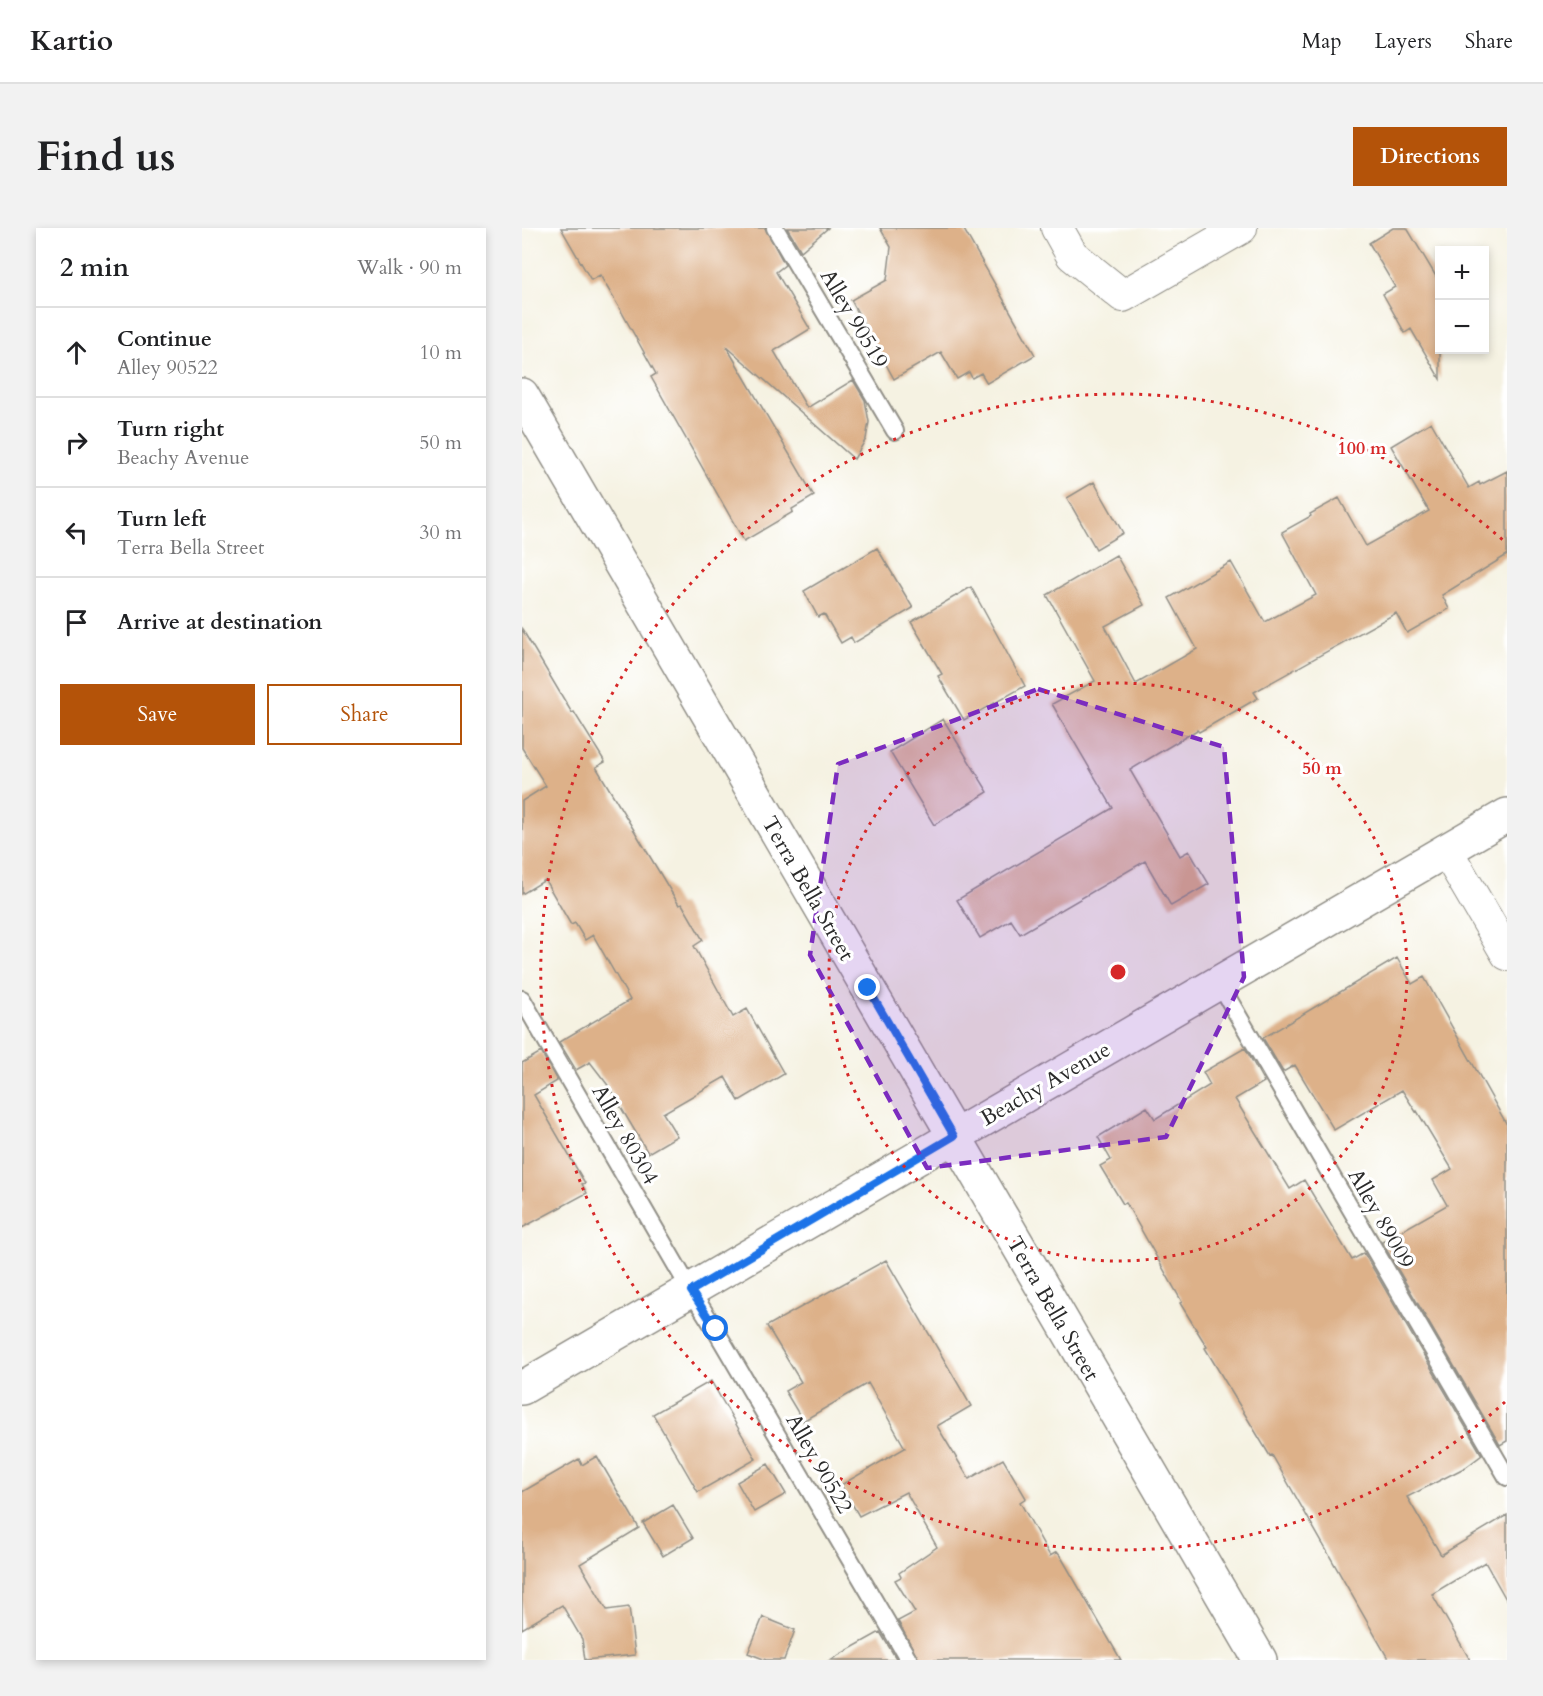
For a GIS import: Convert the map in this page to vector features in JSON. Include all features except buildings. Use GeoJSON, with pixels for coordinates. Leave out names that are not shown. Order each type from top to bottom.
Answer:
{"type":"FeatureCollection","features":[{"type":"Feature","properties":{"kind":"main road","name":"Terra Bella Street"},"geometry":{"type":"LineString","coordinates":[[522,395],[1260,1660]]}},
{"type":"Feature","properties":{"kind":"main road","name":"Beachy Avenue"},"geometry":{"type":"LineString","coordinates":[[522,1388],[1507,815]]}},
{"type":"Feature","properties":{"kind":"street"},"geometry":{"type":"LineString","coordinates":[[1058,228],[1072,255],[1123,296],[1241,228]]}},
{"type":"Feature","properties":{"kind":"street"},"geometry":{"type":"LineString","coordinates":[[1446,850],[1507,954]]}},
{"type":"Feature","properties":{"kind":"lane","name":"Alley 90519"},"geometry":{"type":"LineString","coordinates":[[775,228],[895,431]]}},
{"type":"Feature","properties":{"kind":"lane","name":"Alley 89009"},"geometry":{"type":"LineString","coordinates":[[1218,983],[1507,1477]]}},
{"type":"Feature","properties":{"kind":"lane","name":"Alley 80304"},"geometry":{"type":"LineString","coordinates":[[522,999],[691,1291]]}},
{"type":"Feature","properties":{"kind":"lane","name":"Alley 90522"},"geometry":{"type":"LineString","coordinates":[[691,1291],[716,1329],[909,1660]]}},
{"type":"Feature","properties":{"kind":"highlighted area"},"geometry":{"type":"Polygon","coordinates":[[[1038,689],[1224,747],[1244,977],[1166,1137],[927,1168],[810,955],[838,764],[1038,689]]]}},
{"type":"Feature","properties":{"kind":"route"},"geometry":{"type":"LineString","coordinates":[[716,1329],[691,1291],[954,1136],[868,988]]}}]}
